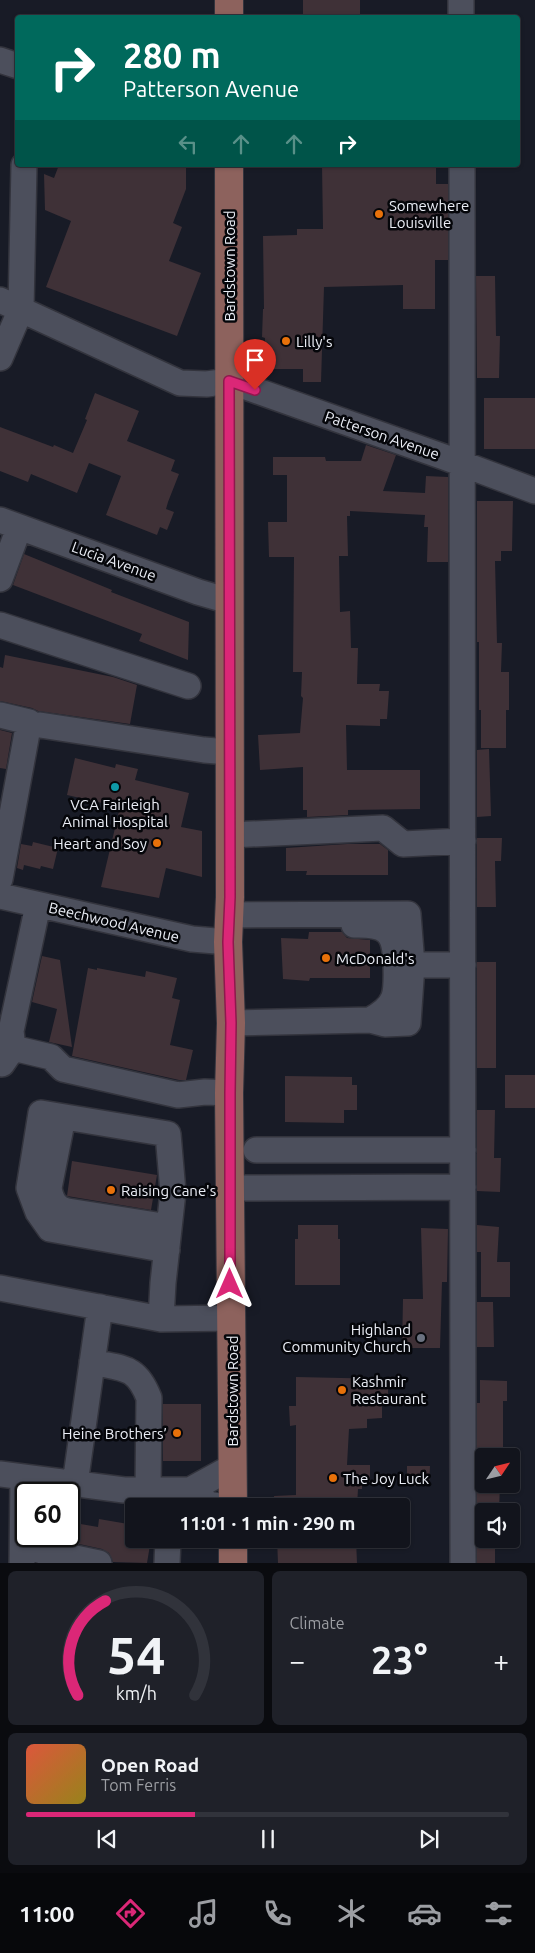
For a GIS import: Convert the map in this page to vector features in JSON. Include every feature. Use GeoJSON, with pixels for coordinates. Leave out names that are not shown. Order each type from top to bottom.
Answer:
{"type":"FeatureCollection","features":[{"type":"Feature","properties":{"kind":"main road"},"geometry":{"type":"LineString","coordinates":[[229,0],[229,15]]}},
{"type":"Feature","properties":{"kind":"main road","name":"Bardstown Road"},"geometry":{"type":"LineString","coordinates":[[228,167],[230,915],[228,942],[231,1023],[232,1498]]}},
{"type":"Feature","properties":{"kind":"main road"},"geometry":{"type":"LineString","coordinates":[[233,1548],[233,1563]]}},
{"type":"Feature","properties":{"kind":"street"},"geometry":{"type":"LineString","coordinates":[[461,0],[461,15]]}},
{"type":"Feature","properties":{"kind":"street"},"geometry":{"type":"LineString","coordinates":[[0,60],[15,65]]}},
{"type":"Feature","properties":{"kind":"street"},"geometry":{"type":"LineString","coordinates":[[0,358],[10,305],[24,167]]}},
{"type":"Feature","properties":{"kind":"street"},"geometry":{"type":"LineString","coordinates":[[462,167],[463,1563]]}},
{"type":"Feature","properties":{"kind":"street"},"geometry":{"type":"LineString","coordinates":[[10,305],[180,383],[207,384],[229,381]]}},
{"type":"Feature","properties":{"kind":"street","name":"Patterson Avenue"},"geometry":{"type":"LineString","coordinates":[[229,381],[535,491]]}},
{"type":"Feature","properties":{"kind":"street"},"geometry":{"type":"LineString","coordinates":[[0,579],[9,524]]}},
{"type":"Feature","properties":{"kind":"street","name":"Lucia Avenue"},"geometry":{"type":"LineString","coordinates":[[9,524],[198,592],[229,600]]}},
{"type":"Feature","properties":{"kind":"street"},"geometry":{"type":"LineString","coordinates":[[0,625],[188,686]]}},
{"type":"Feature","properties":{"kind":"street"},"geometry":{"type":"LineString","coordinates":[[0,715],[29,722],[0,879]]}},
{"type":"Feature","properties":{"kind":"street"},"geometry":{"type":"LineString","coordinates":[[40,725],[204,750],[230,752]]}},
{"type":"Feature","properties":{"kind":"street"},"geometry":{"type":"LineString","coordinates":[[230,836],[383,828],[403,844],[463,841]]}},
{"type":"Feature","properties":{"kind":"street","name":"Beechwood Avenue"},"geometry":{"type":"LineString","coordinates":[[0,896],[192,939],[228,942]]}},
{"type":"Feature","properties":{"kind":"street"},"geometry":{"type":"LineString","coordinates":[[38,905],[7,1056],[51,1057],[63,1069],[178,1094],[230,1093]]}},
{"type":"Feature","properties":{"kind":"street"},"geometry":{"type":"LineString","coordinates":[[230,915],[408,914],[412,966],[408,1024],[385,1024],[370,1020],[231,1023]]}},
{"type":"Feature","properties":{"kind":"street"},"geometry":{"type":"LineString","coordinates":[[267,915],[284,926],[371,924],[380,927],[390,935],[395,944],[396,996],[386,1010],[370,1020]]}},
{"type":"Feature","properties":{"kind":"street"},"geometry":{"type":"LineString","coordinates":[[412,966],[463,965]]}},
{"type":"Feature","properties":{"kind":"street"},"geometry":{"type":"LineString","coordinates":[[161,1319],[173,1192],[168,1134],[41,1113],[29,1188],[38,1212],[50,1229],[168,1239]]}},
{"type":"Feature","properties":{"kind":"street"},"geometry":{"type":"LineString","coordinates":[[256,1150],[463,1150]]}},
{"type":"Feature","properties":{"kind":"street"},"geometry":{"type":"LineString","coordinates":[[230,1188],[463,1187]]}},
{"type":"Feature","properties":{"kind":"street"},"geometry":{"type":"LineString","coordinates":[[0,1288],[161,1319],[231,1318]]}},
{"type":"Feature","properties":{"kind":"street"},"geometry":{"type":"LineString","coordinates":[[75,1482],[100,1307]]}},
{"type":"Feature","properties":{"kind":"street"},"geometry":{"type":"LineString","coordinates":[[92,1362],[133,1371],[145,1387],[169,1494]]}},
{"type":"Feature","properties":{"kind":"street"},"geometry":{"type":"LineString","coordinates":[[169,1494],[232,1467]]}},
{"type":"Feature","properties":{"kind":"street"},"geometry":{"type":"LineString","coordinates":[[22,1563],[28,1481],[44,1482]]}},
{"type":"Feature","properties":{"kind":"street"},"geometry":{"type":"LineString","coordinates":[[80,1485],[200,1496],[202,1498]]}},
{"type":"Feature","properties":{"kind":"street"},"geometry":{"type":"LineString","coordinates":[[42,1547],[42,1551],[99,1563]]}},
{"type":"Feature","properties":{"kind":"street"},"geometry":{"type":"LineString","coordinates":[[167,1563],[168,1548]]}},
{"type":"Feature","properties":{"kind":"building"},"geometry":{"type":"Polygon","coordinates":[[[303,0],[360,0],[360,15],[303,15],[303,0]]]}},
{"type":"Feature","properties":{"kind":"building"},"geometry":{"type":"Polygon","coordinates":[[[58,167],[186,167],[186,189],[173,223],[182,227],[169,261],[201,273],[177,336],[46,287],[71,221],[45,210],[44,174],[54,178],[58,167]]]}},
{"type":"Feature","properties":{"kind":"building"},"geometry":{"type":"Polygon","coordinates":[[[322,167],[436,167],[436,184],[448,184],[448,260],[435,260],[435,309],[403,309],[403,285],[324,287],[321,382],[303,382],[303,369],[271,369],[264,363],[265,338],[262,337],[264,309],[263,236],[297,235],[297,229],[323,229],[322,167]]]}},
{"type":"Feature","properties":{"kind":"building"},"geometry":{"type":"Polygon","coordinates":[[[476,276],[495,276],[496,336],[500,336],[499,378],[477,378],[476,276]]]}},
{"type":"Feature","properties":{"kind":"building"},"geometry":{"type":"Polygon","coordinates":[[[95,393],[139,411],[127,441],[175,460],[171,471],[179,474],[166,509],[174,512],[167,530],[160,527],[157,535],[106,515],[121,476],[89,463],[77,493],[31,474],[28,482],[0,471],[0,427],[73,453],[87,420],[85,419],[95,393]]]}},
{"type":"Feature","properties":{"kind":"building"},"geometry":{"type":"Polygon","coordinates":[[[484,398],[535,398],[535,449],[484,449],[484,398]]]}},
{"type":"Feature","properties":{"kind":"building"},"geometry":{"type":"Polygon","coordinates":[[[366,445],[396,455],[383,491],[425,493],[426,476],[448,477],[448,562],[427,562],[428,527],[424,527],[425,515],[350,511],[350,516],[347,516],[348,556],[339,556],[340,612],[350,611],[351,648],[358,648],[357,684],[380,684],[379,691],[389,691],[387,719],[380,719],[380,726],[346,725],[347,770],[420,770],[420,809],[348,810],[348,815],[307,817],[307,810],[303,810],[303,767],[260,770],[258,735],[300,733],[303,698],[301,696],[302,672],[293,672],[294,557],[269,557],[268,522],[287,522],[287,475],[273,475],[273,457],[325,457],[326,461],[361,461],[366,445]]]}},
{"type":"Feature","properties":{"kind":"building"},"geometry":{"type":"Polygon","coordinates":[[[477,501],[513,501],[512,551],[501,551],[501,561],[495,561],[497,643],[502,643],[501,672],[509,672],[506,748],[481,748],[479,642],[477,642],[477,501]]]}},
{"type":"Feature","properties":{"kind":"building"},"geometry":{"type":"Polygon","coordinates":[[[24,554],[112,590],[111,592],[189,622],[188,660],[139,641],[142,634],[13,585],[24,554]]]}},
{"type":"Feature","properties":{"kind":"building"},"geometry":{"type":"Polygon","coordinates":[[[5,655],[113,677],[137,685],[130,724],[38,711],[0,701],[0,667],[3,668],[5,655]]]}},
{"type":"Feature","properties":{"kind":"building"},"geometry":{"type":"Polygon","coordinates":[[[0,730],[12,733],[6,769],[0,768],[0,730]]]}},
{"type":"Feature","properties":{"kind":"building"},"geometry":{"type":"Polygon","coordinates":[[[489,749],[491,816],[477,817],[477,750],[489,749]]]}},
{"type":"Feature","properties":{"kind":"building"},"geometry":{"type":"Polygon","coordinates":[[[75,758],[115,768],[116,764],[138,769],[135,780],[189,793],[181,827],[202,831],[202,877],[166,868],[159,898],[101,887],[120,807],[67,795],[75,758]]]}},
{"type":"Feature","properties":{"kind":"building"},"geometry":{"type":"Polygon","coordinates":[[[477,838],[502,838],[501,861],[495,861],[496,907],[477,907],[477,838]]]}},
{"type":"Feature","properties":{"kind":"building"},"geometry":{"type":"Polygon","coordinates":[[[33,842],[58,848],[53,869],[41,866],[40,869],[24,865],[23,870],[17,868],[21,844],[32,846],[33,842]]]}},
{"type":"Feature","properties":{"kind":"building"},"geometry":{"type":"Polygon","coordinates":[[[380,844],[388,850],[388,875],[306,875],[307,871],[286,871],[286,848],[380,844]]]}},
{"type":"Feature","properties":{"kind":"building","name":"McDonald's"},"geometry":{"type":"Polygon","coordinates":[[[309,932],[342,932],[347,938],[370,940],[370,978],[310,978],[309,981],[283,979],[281,938],[308,939],[309,932]]]}},
{"type":"Feature","properties":{"kind":"building"},"geometry":{"type":"Polygon","coordinates":[[[42,956],[60,960],[72,1047],[49,1042],[57,1009],[32,1002],[42,956]]]}},
{"type":"Feature","properties":{"kind":"building"},"geometry":{"type":"Polygon","coordinates":[[[477,962],[496,962],[496,1068],[477,1068],[477,962]]]}},
{"type":"Feature","properties":{"kind":"building"},"geometry":{"type":"Polygon","coordinates":[[[88,968],[145,977],[146,971],[177,978],[172,998],[180,1000],[170,1045],[193,1050],[186,1080],[72,1056],[88,968]]]}},
{"type":"Feature","properties":{"kind":"building"},"geometry":{"type":"Polygon","coordinates":[[[505,1075],[535,1075],[535,1108],[505,1108],[505,1075]]]}},
{"type":"Feature","properties":{"kind":"building"},"geometry":{"type":"Polygon","coordinates":[[[285,1076],[352,1077],[352,1085],[357,1085],[357,1110],[344,1110],[344,1123],[285,1122],[285,1076]]]}},
{"type":"Feature","properties":{"kind":"building"},"geometry":{"type":"Polygon","coordinates":[[[477,1110],[495,1110],[494,1158],[501,1158],[500,1192],[477,1191],[477,1110]]]}},
{"type":"Feature","properties":{"kind":"building","name":"Raising Cane's"},"geometry":{"type":"Polygon","coordinates":[[[72,1161],[157,1175],[151,1210],[67,1196],[72,1161]]]}},
{"type":"Feature","properties":{"kind":"building"},"geometry":{"type":"Polygon","coordinates":[[[298,1225],[338,1225],[338,1239],[340,1239],[340,1285],[295,1285],[295,1239],[298,1239],[298,1225]]]}},
{"type":"Feature","properties":{"kind":"building"},"geometry":{"type":"Polygon","coordinates":[[[477,1225],[499,1227],[497,1262],[510,1262],[510,1297],[481,1297],[481,1252],[477,1252],[477,1225]]]}},
{"type":"Feature","properties":{"kind":"building"},"geometry":{"type":"Polygon","coordinates":[[[421,1228],[448,1229],[447,1282],[442,1282],[440,1348],[402,1348],[403,1299],[423,1299],[421,1228]]]}},
{"type":"Feature","properties":{"kind":"building"},"geometry":{"type":"Polygon","coordinates":[[[477,1302],[493,1302],[494,1347],[477,1347],[477,1302]]]}},
{"type":"Feature","properties":{"kind":"building"},"geometry":{"type":"Polygon","coordinates":[[[296,1377],[388,1379],[388,1403],[382,1403],[382,1418],[367,1419],[367,1428],[349,1429],[347,1465],[370,1465],[370,1482],[362,1482],[362,1489],[358,1489],[357,1498],[274,1498],[274,1496],[296,1495],[296,1425],[290,1426],[289,1406],[296,1406],[296,1377]]]}},
{"type":"Feature","properties":{"kind":"building"},"geometry":{"type":"Polygon","coordinates":[[[480,1380],[507,1381],[507,1401],[503,1401],[503,1448],[477,1448],[477,1403],[480,1403],[480,1380]]]}},
{"type":"Feature","properties":{"kind":"building","name":"Heine Brothers’"},"geometry":{"type":"Polygon","coordinates":[[[163,1404],[201,1404],[201,1461],[163,1461],[163,1404]]]}},
{"type":"Feature","properties":{"kind":"building"},"geometry":{"type":"Polygon","coordinates":[[[407,1466],[430,1466],[429,1486],[407,1486],[407,1466]]]}},
{"type":"Feature","properties":{"kind":"building"},"geometry":{"type":"Polygon","coordinates":[[[477,1493],[500,1493],[499,1503],[477,1503],[477,1493]]]}},
{"type":"Feature","properties":{"kind":"building"},"geometry":{"type":"Polygon","coordinates":[[[99,1519],[125,1523],[125,1548],[150,1548],[147,1563],[113,1562],[109,1553],[102,1549],[80,1544],[80,1524],[98,1527],[99,1519]]]}},
{"type":"Feature","properties":{"kind":"building"},"geometry":{"type":"Polygon","coordinates":[[[277,1548],[356,1548],[357,1563],[278,1563],[277,1548]]]}},
{"type":"Feature","properties":{"kind":"building"},"geometry":{"type":"Polygon","coordinates":[[[477,1548],[495,1548],[495,1563],[477,1563],[477,1548]]]}},
{"type":"Feature","properties":{"kind":"place","name":"Somewhere Louisville"},"geometry":{"type":"Point","coordinates":[379,214]}},
{"type":"Feature","properties":{"kind":"place","name":"Lilly's"},"geometry":{"type":"Point","coordinates":[286,341]}},
{"type":"Feature","properties":{"kind":"place","name":"VCA Fairleigh Animal Hospital"},"geometry":{"type":"Point","coordinates":[115,787]}},
{"type":"Feature","properties":{"kind":"place","name":"Heart and Soy"},"geometry":{"type":"Point","coordinates":[157,843]}},
{"type":"Feature","properties":{"kind":"place","name":"McDonald's"},"geometry":{"type":"Point","coordinates":[326,958]}},
{"type":"Feature","properties":{"kind":"place","name":"Raising Cane's"},"geometry":{"type":"Point","coordinates":[111,1190]}},
{"type":"Feature","properties":{"kind":"place","name":"Highland Community Church"},"geometry":{"type":"Point","coordinates":[421,1338]}},
{"type":"Feature","properties":{"kind":"place","name":"Kashmir Restaurant"},"geometry":{"type":"Point","coordinates":[342,1390]}},
{"type":"Feature","properties":{"kind":"place","name":"Heine Brothers’"},"geometry":{"type":"Point","coordinates":[177,1433]}},
{"type":"Feature","properties":{"kind":"place","name":"The Joy Luck"},"geometry":{"type":"Point","coordinates":[333,1478]}},
{"type":"Feature","properties":{"kind":"route"},"geometry":{"type":"LineString","coordinates":[[230,1284],[231,1023],[228,942],[230,897],[229,381],[255,390]]}}]}
